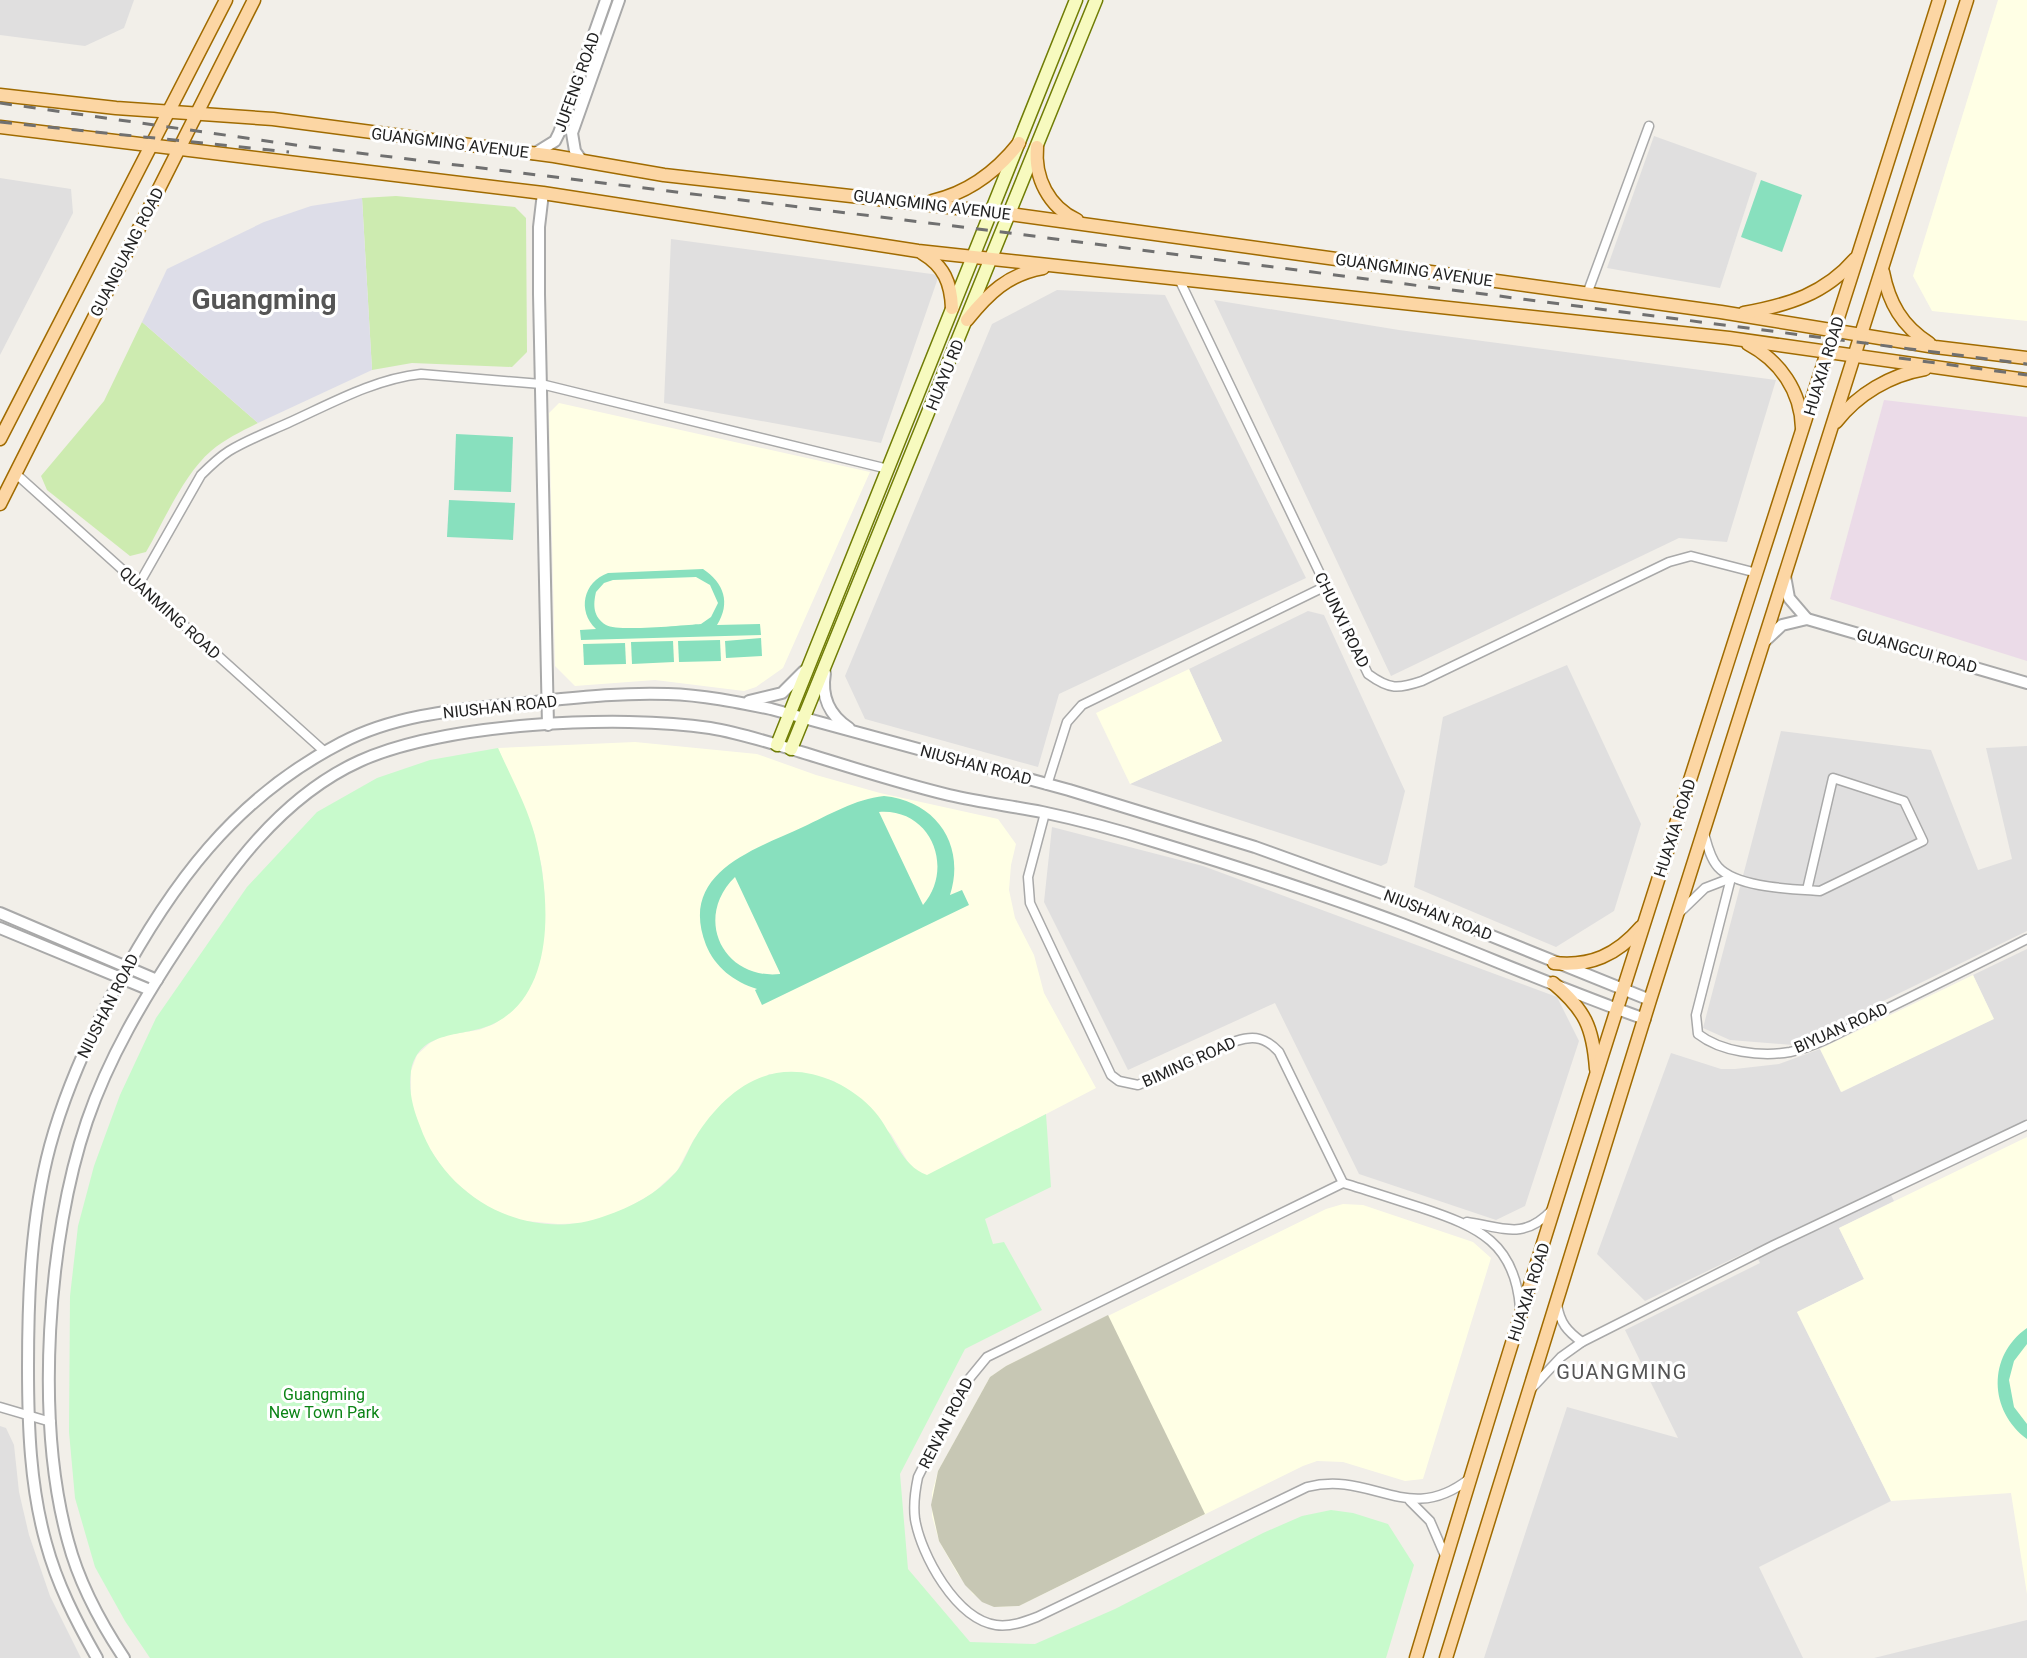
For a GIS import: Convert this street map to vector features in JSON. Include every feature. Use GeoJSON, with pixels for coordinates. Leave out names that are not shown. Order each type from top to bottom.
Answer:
{"type":"FeatureCollection","features":[{"type":"Feature","properties":{"kind":"main road"},"geometry":{"type":"LineString","coordinates":[[168,112],[226,0]]}},
{"type":"Feature","properties":{"kind":"main road","name":"GUANGUANG ROAD"},"geometry":{"type":"LineString","coordinates":[[0,504],[254,0]]}},
{"type":"Feature","properties":{"kind":"main road","name":"HUAYU RD"},"geometry":{"type":"LineString","coordinates":[[777,745],[1076,0]]}},
{"type":"Feature","properties":{"kind":"main road","name":"HUAYU RD"},"geometry":{"type":"LineString","coordinates":[[791,749],[802,718],[828,664],[1096,0]]}},
{"type":"Feature","properties":{"kind":"main road","name":"HUAXIA ROAD"},"geometry":{"type":"LineString","coordinates":[[1416,1658],[1469,1479],[1644,924],[1829,352],[1939,0]]}},
{"type":"Feature","properties":{"kind":"main road","name":"HUAXIA ROAD"},"geometry":{"type":"LineString","coordinates":[[1446,1658],[1676,916],[1967,0]]}},
{"type":"Feature","properties":{"kind":"main road","name":"GUANGMING AVENUE"},"geometry":{"type":"LineString","coordinates":[[0,95],[168,112],[273,119],[534,154],[664,175],[1010,214],[1735,314],[1935,347],[2027,358]]}},
{"type":"Feature","properties":{"kind":"main road","name":"GUANGUANG ROAD"},"geometry":{"type":"LineString","coordinates":[[0,439],[168,112]]}},
{"type":"Feature","properties":{"kind":"main road","name":"GUANGMING AVENUE"},"geometry":{"type":"LineString","coordinates":[[0,127],[543,193],[918,251],[1730,338],[2027,380]]}},
{"type":"Feature","properties":{"kind":"main road"},"geometry":{"type":"LineString","coordinates":[[922,204],[971,187],[1002,163],[1019,144]]}},
{"type":"Feature","properties":{"kind":"main road"},"geometry":{"type":"LineString","coordinates":[[1037,147],[1038,174],[1050,199],[1072,218],[1090,225]]}},
{"type":"Feature","properties":{"kind":"main road"},"geometry":{"type":"LineString","coordinates":[[918,251],[939,266],[946,275],[952,308]]}},
{"type":"Feature","properties":{"kind":"main road"},"geometry":{"type":"LineString","coordinates":[[1735,314],[1777,307],[1814,293],[1831,282],[1859,253]]}},
{"type":"Feature","properties":{"kind":"main road"},"geometry":{"type":"LineString","coordinates":[[967,320],[984,298],[1012,278],[1025,273],[1058,267]]}},
{"type":"Feature","properties":{"kind":"main road"},"geometry":{"type":"LineString","coordinates":[[1882,270],[1886,289],[1904,323],[1935,347]]}},
{"type":"Feature","properties":{"kind":"main road"},"geometry":{"type":"LineString","coordinates":[[1730,338],[1760,351],[1784,374],[1798,403],[1802,436]]}},
{"type":"Feature","properties":{"kind":"main road"},"geometry":{"type":"LineString","coordinates":[[1833,425],[1851,406],[1877,386],[1907,373],[1933,368]]}},
{"type":"Feature","properties":{"kind":"main road"},"geometry":{"type":"LineString","coordinates":[[1554,963],[1581,964],[1603,958],[1626,942],[1644,924]]}},
{"type":"Feature","properties":{"kind":"main road"},"geometry":{"type":"LineString","coordinates":[[1553,984],[1573,1000],[1588,1023],[1595,1051],[1597,1078]]}},
{"type":"Feature","properties":{"kind":"street","name":"JUFENG ROAD"},"geometry":{"type":"LineString","coordinates":[[534,154],[555,141],[559,133],[606,0]]}},
{"type":"Feature","properties":{"kind":"street","name":"JUFENG ROAD"},"geometry":{"type":"LineString","coordinates":[[582,161],[575,151],[572,133],[619,0]]}},
{"type":"Feature","properties":{"kind":"street"},"geometry":{"type":"LineString","coordinates":[[1587,294],[1649,126]]}},
{"type":"Feature","properties":{"kind":"street"},"geometry":{"type":"LineString","coordinates":[[543,193],[539,227],[548,725]]}},
{"type":"Feature","properties":{"kind":"street","name":"CHUNXI ROAD"},"geometry":{"type":"LineString","coordinates":[[1179,279],[1368,674],[1384,686],[1403,687],[1422,681],[1669,562],[1691,556],[1757,573]]}},
{"type":"Feature","properties":{"kind":"street"},"geometry":{"type":"LineString","coordinates":[[139,584],[201,475],[214,461],[232,449],[383,381],[403,376],[421,374],[541,384],[888,469]]}},
{"type":"Feature","properties":{"kind":"street","name":"QUANMING ROAD"},"geometry":{"type":"LineString","coordinates":[[15,473],[325,752]]}},
{"type":"Feature","properties":{"kind":"street"},"geometry":{"type":"LineString","coordinates":[[1765,641],[1782,625],[1807,619],[1789,598],[1785,576]]}},
{"type":"Feature","properties":{"kind":"street"},"geometry":{"type":"LineString","coordinates":[[1047,785],[1067,722],[1082,705],[1326,586]]}},
{"type":"Feature","properties":{"kind":"street","name":"GUANGCUI ROAD"},"geometry":{"type":"LineString","coordinates":[[1807,619],[2027,683]]}},
{"type":"Feature","properties":{"kind":"street"},"geometry":{"type":"LineString","coordinates":[[732,701],[761,700],[782,693],[796,681],[812,658]]}},
{"type":"Feature","properties":{"kind":"street"},"geometry":{"type":"LineString","coordinates":[[828,664],[824,686],[828,707],[840,722],[860,734]]}},
{"type":"Feature","properties":{"kind":"street","name":"NIUSHAN ROAD"},"geometry":{"type":"LineString","coordinates":[[97,1658],[75,1620],[46,1543],[37,1501],[28,1415],[30,1282],[38,1213],[49,1150],[71,1081],[89,1039],[127,966],[171,894],[206,848],[268,790],[325,752],[379,728],[413,717],[547,701],[666,694],[732,701],[789,714],[1047,785],[1256,847],[1482,931],[1554,963],[1650,1000]]}},
{"type":"Feature","properties":{"kind":"street","name":"NIUSHAN ROAD"},"geometry":{"type":"LineString","coordinates":[[123,1658],[90,1602],[70,1548],[59,1504],[51,1422],[53,1294],[60,1227],[75,1156],[105,1074],[150,990],[235,864],[288,811],[327,779],[361,760],[423,741],[469,732],[548,725],[649,723],[688,725],[738,733],[948,795],[1045,813],[1213,859],[1397,922],[1645,1019]]}},
{"type":"Feature","properties":{"kind":"street"},"geometry":{"type":"LineString","coordinates":[[1676,916],[1705,888],[1731,878],[1808,890],[1827,889],[1923,841],[1904,801],[1833,778],[1808,890]]}},
{"type":"Feature","properties":{"kind":"street","name":"BIMING ROAD"},"geometry":{"type":"LineString","coordinates":[[1045,813],[1028,877],[1030,903],[1111,1075],[1119,1082],[1138,1085],[1236,1041],[1248,1037],[1264,1039],[1279,1052],[1343,1183]]}},
{"type":"Feature","properties":{"kind":"street"},"geometry":{"type":"LineString","coordinates":[[1704,832],[1717,866],[1731,878]]}},
{"type":"Feature","properties":{"kind":"street","name":"BIYUAN ROAD"},"geometry":{"type":"LineString","coordinates":[[1731,878],[1696,1014],[1698,1034],[1708,1042],[1727,1048],[1756,1053],[1790,1052],[1831,1036],[2027,939]]}},
{"type":"Feature","properties":{"kind":"street"},"geometry":{"type":"LineString","coordinates":[[0,913],[157,980]]}},
{"type":"Feature","properties":{"kind":"street"},"geometry":{"type":"LineString","coordinates":[[0,928],[150,990]]}},
{"type":"Feature","properties":{"kind":"street"},"geometry":{"type":"LineString","coordinates":[[1529,1392],[1561,1357],[1582,1342],[1774,1245],[2027,1125]]}},
{"type":"Feature","properties":{"kind":"street"},"geometry":{"type":"LineString","coordinates":[[1343,1183],[1461,1221],[1512,1231],[1522,1230],[1540,1221],[1556,1205]]}},
{"type":"Feature","properties":{"kind":"street","name":"REN'AN ROAD"},"geometry":{"type":"LineString","coordinates":[[1343,1183],[987,1358],[970,1375],[923,1464],[915,1491],[915,1519],[924,1548],[952,1596],[977,1618],[994,1625],[1005,1625],[1037,1617],[1307,1487],[1329,1483],[1352,1484],[1410,1501],[1448,1494],[1469,1479]]}},
{"type":"Feature","properties":{"kind":"street"},"geometry":{"type":"LineString","coordinates":[[1461,1221],[1493,1242],[1511,1264],[1519,1289],[1521,1316]]}},
{"type":"Feature","properties":{"kind":"street"},"geometry":{"type":"LineString","coordinates":[[1556,1303],[1560,1321],[1582,1342]]}},
{"type":"Feature","properties":{"kind":"street"},"geometry":{"type":"LineString","coordinates":[[0,1407],[51,1422]]}},
{"type":"Feature","properties":{"kind":"street","name":"REN'AN ROAD"},"geometry":{"type":"LineString","coordinates":[[1410,1501],[1430,1521],[1446,1558]]}},
{"type":"Feature","properties":{"kind":"shaded area"},"geometry":{"type":"Polygon","coordinates":[[[0,0],[134,0],[124,28],[85,46],[0,35],[0,0]]]}},
{"type":"Feature","properties":{"kind":"shaded area"},"geometry":{"type":"Polygon","coordinates":[[[1998,0],[2027,0],[2027,321],[1932,311],[1913,276],[1998,0]]]}},
{"type":"Feature","properties":{"kind":"shaded area"},"geometry":{"type":"Polygon","coordinates":[[[1654,136],[1757,173],[1720,288],[1607,268],[1654,136]]]}},
{"type":"Feature","properties":{"kind":"shaded area"},"geometry":{"type":"Polygon","coordinates":[[[0,178],[71,189],[73,213],[0,355],[0,178]]]}},
{"type":"Feature","properties":{"kind":"shaded area"},"geometry":{"type":"Polygon","coordinates":[[[362,198],[372,370],[258,423],[142,322],[167,269],[264,222],[311,206],[362,198]]]}},
{"type":"Feature","properties":{"kind":"shaded area"},"geometry":{"type":"Polygon","coordinates":[[[671,239],[939,275],[881,443],[664,403],[671,239]]]}},
{"type":"Feature","properties":{"kind":"shaded area"},"geometry":{"type":"Polygon","coordinates":[[[1057,290],[1165,295],[1306,578],[1059,694],[1038,767],[865,719],[845,676],[992,324],[1057,290]]]}},
{"type":"Feature","properties":{"kind":"shaded area"},"geometry":{"type":"Polygon","coordinates":[[[1214,300],[1399,330],[1776,380],[1727,542],[1679,538],[1391,676],[1214,300]]]}},
{"type":"Feature","properties":{"kind":"shaded area"},"geometry":{"type":"Polygon","coordinates":[[[1884,400],[2027,417],[2027,661],[1830,599],[1884,400]]]}},
{"type":"Feature","properties":{"kind":"shaded area"},"geometry":{"type":"Polygon","coordinates":[[[559,403],[870,472],[783,668],[756,687],[744,691],[655,680],[575,686],[555,666],[549,413],[559,403]]]}},
{"type":"Feature","properties":{"kind":"shaded area"},"geometry":{"type":"Polygon","coordinates":[[[1308,611],[1324,615],[1405,791],[1387,863],[1381,866],[1130,784],[1222,741],[1189,669],[1308,611]]]}},
{"type":"Feature","properties":{"kind":"shaded area"},"geometry":{"type":"Polygon","coordinates":[[[1567,665],[1641,824],[1614,911],[1556,947],[1414,887],[1443,717],[1567,665]]]}},
{"type":"Feature","properties":{"kind":"shaded area"},"geometry":{"type":"Polygon","coordinates":[[[1189,669],[1222,741],[1130,784],[1096,713],[1189,669]]]}},
{"type":"Feature","properties":{"kind":"shaded area"},"geometry":{"type":"Polygon","coordinates":[[[1781,731],[1931,750],[1978,870],[2012,859],[1986,748],[2027,746],[2027,931],[1793,1045],[1730,1040],[1703,1028],[1781,731]]]}},
{"type":"Feature","properties":{"kind":"shaded area"},"geometry":{"type":"Polygon","coordinates":[[[635,742],[757,754],[816,775],[880,793],[998,819],[1016,844],[1009,890],[1015,918],[1034,955],[1044,993],[1096,1088],[927,1176],[913,1170],[891,1134],[834,1081],[801,1073],[769,1074],[694,1139],[677,1171],[652,1194],[621,1211],[588,1223],[558,1224],[516,1220],[482,1204],[450,1178],[426,1144],[411,1103],[411,1071],[417,1055],[430,1043],[444,1035],[479,1030],[494,1024],[512,1011],[534,979],[541,957],[545,901],[542,868],[534,833],[498,748],[635,742]]]}},
{"type":"Feature","properties":{"kind":"shaded area"},"geometry":{"type":"Polygon","coordinates":[[[1052,827],[1203,866],[1557,997],[1579,1041],[1525,1206],[1496,1220],[1359,1174],[1275,1003],[1128,1070],[1044,902],[1052,827]]]}},
{"type":"Feature","properties":{"kind":"shaded area"},"geometry":{"type":"Polygon","coordinates":[[[2027,949],[2027,1121],[1888,1189],[1894,1201],[1839,1228],[1864,1279],[1797,1312],[1891,1501],[1759,1567],[1803,1658],[1484,1658],[1567,1407],[1678,1438],[1625,1330],[1760,1263],[1753,1249],[1645,1301],[1597,1254],[1671,1053],[1721,1069],[1735,1069],[1779,1064],[1820,1049],[1842,1092],[1993,1018],[1973,975],[2027,949]]]}},
{"type":"Feature","properties":{"kind":"shaded area"},"geometry":{"type":"Polygon","coordinates":[[[1973,975],[1994,1019],[1841,1092],[1820,1049],[1973,975]]]}},
{"type":"Feature","properties":{"kind":"shaded area"},"geometry":{"type":"Polygon","coordinates":[[[2027,1137],[2027,1594],[2011,1493],[1891,1501],[1797,1312],[1864,1279],[1839,1228],[2027,1137]]]}},
{"type":"Feature","properties":{"kind":"shaded area"},"geometry":{"type":"Polygon","coordinates":[[[1343,1204],[1363,1205],[1473,1242],[1491,1258],[1423,1479],[1405,1481],[1343,1462],[1317,1461],[1019,1606],[994,1607],[973,1594],[957,1573],[939,1541],[932,1516],[932,1493],[938,1471],[990,1377],[1006,1366],[1326,1209],[1343,1204]]]}},
{"type":"Feature","properties":{"kind":"shaded area"},"geometry":{"type":"Polygon","coordinates":[[[1108,1315],[1205,1514],[1019,1606],[994,1607],[982,1602],[965,1585],[939,1541],[931,1505],[938,1471],[990,1377],[1006,1366],[1108,1315]]]}},
{"type":"Feature","properties":{"kind":"shaded area"},"geometry":{"type":"Polygon","coordinates":[[[0,1426],[6,1428],[14,1445],[19,1492],[29,1535],[50,1596],[81,1658],[0,1658],[0,1426]]]}},
{"type":"Feature","properties":{"kind":"shaded area"},"geometry":{"type":"Polygon","coordinates":[[[2027,1620],[2027,1658],[1874,1658],[2027,1620]]]}},
{"type":"Feature","properties":{"kind":"green space"},"geometry":{"type":"Polygon","coordinates":[[[1761,180],[1802,195],[1782,252],[1741,237],[1761,180]]]}},
{"type":"Feature","properties":{"kind":"green space"},"geometry":{"type":"Polygon","coordinates":[[[396,196],[515,207],[526,218],[527,352],[512,367],[412,363],[372,370],[362,198],[396,196]]]}},
{"type":"Feature","properties":{"kind":"green space"},"geometry":{"type":"Polygon","coordinates":[[[142,322],[258,423],[222,443],[201,461],[183,485],[146,552],[130,556],[47,490],[41,476],[104,401],[142,322]]]}},
{"type":"Feature","properties":{"kind":"green space"},"geometry":{"type":"Polygon","coordinates":[[[456,434],[513,437],[511,492],[454,490],[456,434]]]}},
{"type":"Feature","properties":{"kind":"green space"},"geometry":{"type":"Polygon","coordinates":[[[449,500],[515,503],[513,540],[447,537],[449,500]]]}},
{"type":"Feature","properties":{"kind":"green space"},"geometry":{"type":"Polygon","coordinates":[[[703,569],[716,581],[723,594],[724,609],[717,625],[760,624],[761,635],[581,640],[580,630],[596,629],[586,614],[588,590],[600,577],[608,573],[703,569]],[[696,577],[613,580],[604,583],[596,592],[595,610],[602,622],[613,627],[637,628],[701,624],[711,617],[718,603],[710,585],[696,577]]]}},
{"type":"Feature","properties":{"kind":"green space"},"geometry":{"type":"Polygon","coordinates":[[[761,638],[762,656],[726,658],[725,641],[761,638]]]}},
{"type":"Feature","properties":{"kind":"green space"},"geometry":{"type":"Polygon","coordinates":[[[720,640],[721,661],[679,662],[678,641],[720,640]]]}},
{"type":"Feature","properties":{"kind":"green space"},"geometry":{"type":"Polygon","coordinates":[[[673,641],[674,662],[632,664],[631,642],[673,641]]]}},
{"type":"Feature","properties":{"kind":"green space"},"geometry":{"type":"Polygon","coordinates":[[[625,643],[626,664],[584,665],[583,644],[625,643]]]}},
{"type":"Feature","properties":{"kind":"green space","name":"Guangming New Town Park"},"geometry":{"type":"Polygon","coordinates":[[[498,748],[535,836],[544,885],[544,940],[539,966],[529,990],[514,1009],[493,1024],[433,1041],[423,1047],[416,1057],[410,1078],[413,1106],[432,1152],[449,1175],[470,1194],[494,1209],[520,1219],[548,1224],[577,1223],[605,1216],[643,1199],[661,1187],[679,1168],[695,1138],[722,1104],[737,1090],[754,1080],[772,1074],[792,1072],[813,1074],[835,1082],[857,1095],[875,1112],[910,1164],[927,1175],[1046,1114],[1051,1187],[985,1219],[993,1244],[1004,1242],[1042,1310],[965,1349],[900,1474],[908,1569],[970,1642],[1035,1644],[1115,1609],[1263,1533],[1302,1516],[1331,1510],[1353,1513],[1388,1524],[1414,1565],[1386,1658],[150,1658],[125,1621],[95,1567],[75,1498],[69,1432],[70,1296],[78,1226],[94,1166],[120,1095],[156,1018],[247,887],[317,812],[377,778],[430,760],[498,748]]]}},
{"type":"Feature","properties":{"kind":"green space"},"geometry":{"type":"Polygon","coordinates":[[[884,796],[902,800],[932,816],[950,843],[954,859],[954,877],[950,895],[962,890],[969,905],[762,1005],[755,990],[757,989],[726,973],[706,945],[700,920],[702,899],[711,882],[743,855],[842,808],[884,796]],[[879,812],[923,905],[932,890],[937,874],[937,858],[932,843],[924,830],[912,820],[897,813],[879,812]],[[735,877],[723,893],[716,910],[716,927],[720,943],[730,957],[743,967],[760,973],[780,974],[780,973],[735,877]]]}},
{"type":"Feature","properties":{"kind":"green space"},"geometry":{"type":"Polygon","coordinates":[[[2027,1328],[2027,1344],[2014,1361],[2009,1380],[2014,1407],[2027,1424],[2027,1439],[2014,1427],[2005,1414],[1998,1384],[1999,1368],[2005,1353],[2014,1340],[2027,1328]]]}},
{"type":"Feature","properties":{"kind":"railway"},"geometry":{"type":"LineString","coordinates":[[0,103],[302,146],[986,230],[2027,364]]}},
{"type":"Feature","properties":{"kind":"railway"},"geometry":{"type":"LineString","coordinates":[[0,122],[289,152]]}},
{"type":"Feature","properties":{"kind":"railway"},"geometry":{"type":"LineString","coordinates":[[1899,358],[2027,375]]}},
{"type":"Feature","properties":{"kind":"district","name":"Guangming"},"geometry":{"type":"Point","coordinates":[264,299]}},
{"type":"Feature","properties":{"kind":"district","name":"GUANGMING"},"geometry":{"type":"Point","coordinates":[1622,1372]}}]}
